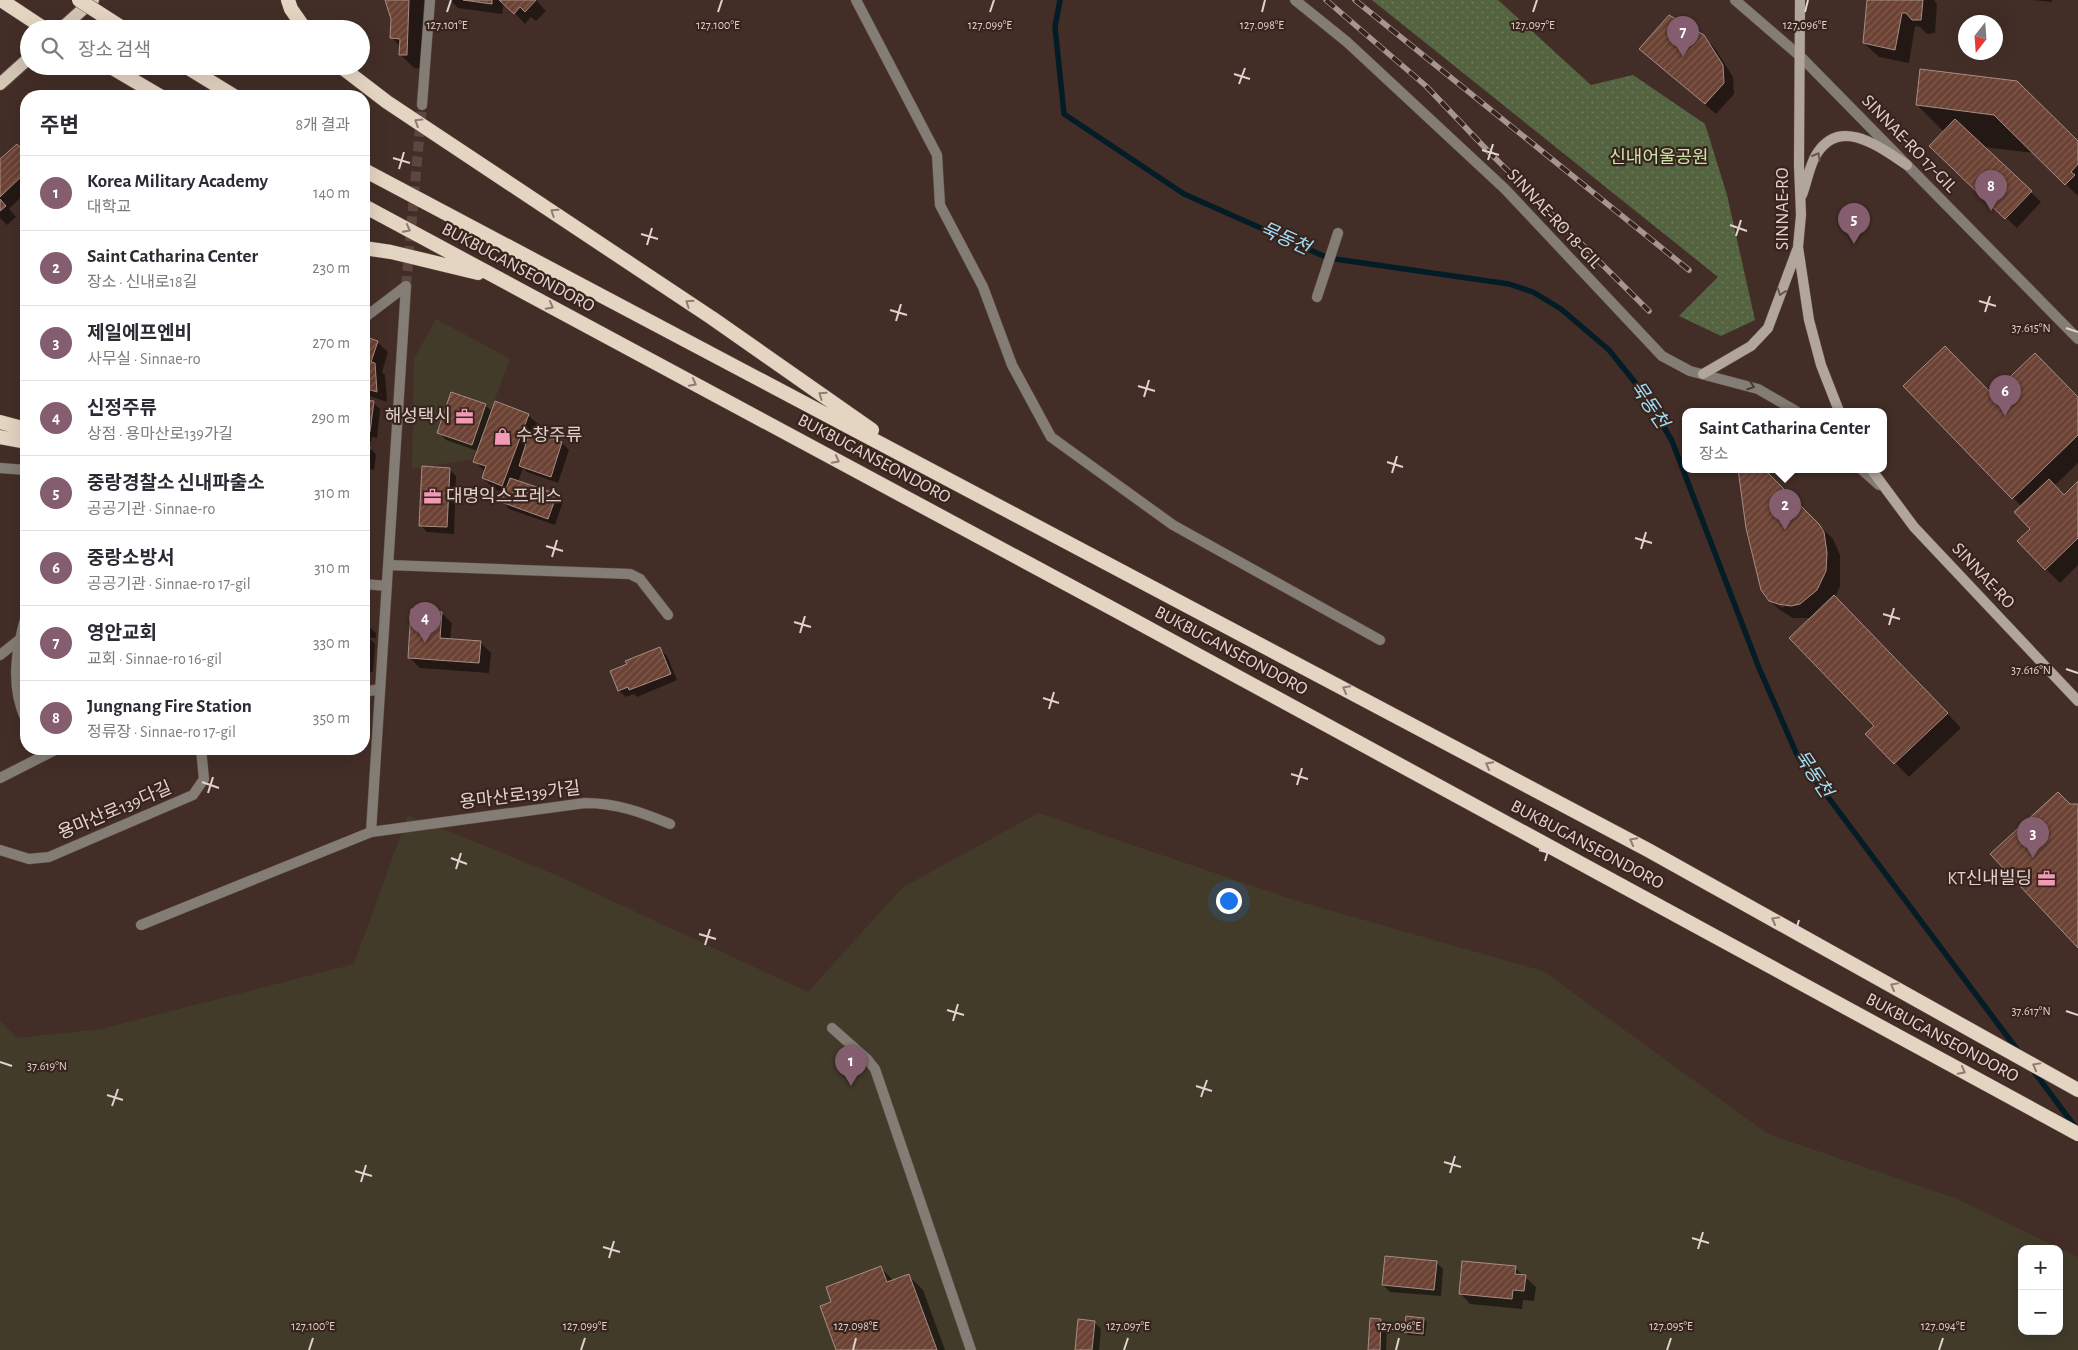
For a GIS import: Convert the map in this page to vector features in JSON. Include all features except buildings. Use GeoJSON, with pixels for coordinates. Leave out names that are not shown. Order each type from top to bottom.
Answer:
{"type":"FeatureCollection","features":[{"type":"Feature","properties":{"kind":"highway"},"geometry":{"type":"LineString","coordinates":[[1,0],[31,20]]}},
{"type":"Feature","properties":{"kind":"highway"},"geometry":{"type":"LineString","coordinates":[[80,0],[110,20]]}},
{"type":"Feature","properties":{"kind":"highway"},"geometry":{"type":"LineString","coordinates":[[288,0],[291,9],[299,20]]}},
{"type":"Feature","properties":{"kind":"highway"},"geometry":{"type":"LineString","coordinates":[[124,75],[150,90]]}},
{"type":"Feature","properties":{"kind":"highway"},"geometry":{"type":"LineString","coordinates":[[200,75],[224,90]]}},
{"type":"Feature","properties":{"kind":"highway"},"geometry":{"type":"LineString","coordinates":[[352,75],[387,102],[712,318],[920,463]]}},
{"type":"Feature","properties":{"kind":"highway","name":"BUKBUGANSEONDORO"},"geometry":{"type":"LineString","coordinates":[[370,173],[1648,850],[2078,1090]]}},
{"type":"Feature","properties":{"kind":"highway","name":"BUKBUGANSEONDORO"},"geometry":{"type":"LineString","coordinates":[[370,209],[1180,645],[2078,1134]]}},
{"type":"Feature","properties":{"kind":"highway"},"geometry":{"type":"LineString","coordinates":[[370,249],[494,276]]}},
{"type":"Feature","properties":{"kind":"highway"},"geometry":{"type":"LineString","coordinates":[[0,422],[20,427]]}},
{"type":"Feature","properties":{"kind":"highway"},"geometry":{"type":"LineString","coordinates":[[0,437],[20,441]]}},
{"type":"Feature","properties":{"kind":"main road"},"geometry":{"type":"LineString","coordinates":[[70,20],[93,0]]}},
{"type":"Feature","properties":{"kind":"main road","name":"SINNAE-RO"},"geometry":{"type":"LineString","coordinates":[[1800,0],[1800,201],[1798,246],[1809,320],[1822,365],[1838,408]]}},
{"type":"Feature","properties":{"kind":"main road"},"geometry":{"type":"LineString","coordinates":[[0,84],[20,66]]}},
{"type":"Feature","properties":{"kind":"main road"},"geometry":{"type":"LineString","coordinates":[[1800,201],[1816,155],[1829,142],[1840,136],[1864,139],[1907,165]]}},
{"type":"Feature","properties":{"kind":"main road"},"geometry":{"type":"LineString","coordinates":[[1703,374],[1750,346],[1768,328],[1798,246]]}},
{"type":"Feature","properties":{"kind":"main road","name":"SINNAE-RO"},"geometry":{"type":"LineString","coordinates":[[1874,473],[1914,527],[2078,701]]}},
{"type":"Feature","properties":{"kind":"street"},"geometry":{"type":"LineString","coordinates":[[422,105],[430,0]]}},
{"type":"Feature","properties":{"kind":"street"},"geometry":{"type":"LineString","coordinates":[[856,0],[937,155],[940,205],[983,287],[1012,365],[1051,437],[1173,525],[1380,640]]}},
{"type":"Feature","properties":{"kind":"street","name":"SINNAE-RO 18-GIL"},"geometry":{"type":"LineString","coordinates":[[1295,0],[1348,42],[1505,189],[1653,348],[1670,362],[1703,374],[1758,389],[1791,408]]}},
{"type":"Feature","properties":{"kind":"street","name":"SINNAE-RO 17-GIL"},"geometry":{"type":"LineString","coordinates":[[1735,0],[1801,57],[2078,340]]}},
{"type":"Feature","properties":{"kind":"street"},"geometry":{"type":"LineString","coordinates":[[1317,297],[1338,233]]}},
{"type":"Feature","properties":{"kind":"street"},"geometry":{"type":"LineString","coordinates":[[370,313],[406,286],[371,832]]}},
{"type":"Feature","properties":{"kind":"street"},"geometry":{"type":"LineString","coordinates":[[0,468],[20,470]]}},
{"type":"Feature","properties":{"kind":"street"},"geometry":{"type":"LineString","coordinates":[[1866,473],[1888,492]]}},
{"type":"Feature","properties":{"kind":"street"},"geometry":{"type":"LineString","coordinates":[[388,565],[630,574],[640,579],[668,615]]}},
{"type":"Feature","properties":{"kind":"street"},"geometry":{"type":"LineString","coordinates":[[370,585],[387,586]]}},
{"type":"Feature","properties":{"kind":"street"},"geometry":{"type":"LineString","coordinates":[[20,637],[16,672],[20,702]]}},
{"type":"Feature","properties":{"kind":"street"},"geometry":{"type":"LineString","coordinates":[[0,655],[19,640]]}},
{"type":"Feature","properties":{"kind":"street"},"geometry":{"type":"LineString","coordinates":[[370,691],[380,689]]}},
{"type":"Feature","properties":{"kind":"street"},"geometry":{"type":"LineString","coordinates":[[0,778],[36,755]]}},
{"type":"Feature","properties":{"kind":"street","name":"용마산로139다길"},"geometry":{"type":"LineString","coordinates":[[0,850],[28,859],[49,857],[193,795],[204,779],[202,755]]}},
{"type":"Feature","properties":{"kind":"street","name":"용마산로139가길"},"geometry":{"type":"LineString","coordinates":[[141,925],[371,832],[585,803],[603,803],[636,810],[670,824]]}},
{"type":"Feature","properties":{"kind":"street"},"geometry":{"type":"LineString","coordinates":[[832,1028],[867,1059],[875,1069],[971,1350]]}},
{"type":"Feature","properties":{"kind":"shaded area","name":"해성택시"},"geometry":{"type":"Polygon","coordinates":[[[436,319],[510,359],[472,459],[412,469],[414,359],[436,319]]]}},
{"type":"Feature","properties":{"kind":"shaded area"},"geometry":{"type":"Polygon","coordinates":[[[1038,813],[1294,900],[1543,971],[1768,1134],[1955,1198],[2053,1245],[2018,1245],[2018,1335],[2063,1335],[2063,1250],[2078,1257],[2078,1350],[0,1350],[0,1021],[17,1038],[101,1029],[354,964],[408,815],[556,875],[808,992],[902,888],[1038,813]]]}},
{"type":"Feature","properties":{"kind":"green space","name":"신내어울공원"},"geometry":{"type":"Polygon","coordinates":[[[1372,0],[1498,0],[1591,85],[1633,75],[1705,124],[1727,195],[1755,320],[1721,336],[1679,316],[1718,277],[1372,0]]]}},
{"type":"Feature","properties":{"kind":"waterway","name":"묵동천"},"geometry":{"type":"LineString","coordinates":[[1060,0],[1055,27],[1064,114],[1184,194],[1328,258],[1509,284],[1533,292],[1561,309],[1609,350],[1646,396],[1672,441],[1682,467]]}},
{"type":"Feature","properties":{"kind":"waterway","name":"묵동천"},"geometry":{"type":"LineString","coordinates":[[1684,473],[1759,668],[1798,757],[2019,1052]]}},
{"type":"Feature","properties":{"kind":"waterway","name":"묵동천"},"geometry":{"type":"LineString","coordinates":[[2032,1069],[2076,1128]]}},
{"type":"Feature","properties":{"kind":"tunnel"},"geometry":{"type":"LineString","coordinates":[[406,286],[422,105]]}},
{"type":"Feature","properties":{"kind":"railway"},"geometry":{"type":"LineString","coordinates":[[1326,0],[1426,86],[1488,151],[1649,311]]}},
{"type":"Feature","properties":{"kind":"railway"},"geometry":{"type":"LineString","coordinates":[[1355,0],[1689,270]]}},
{"type":"Feature","properties":{"kind":"place","name":"영안교회"},"geometry":{"type":"Point","coordinates":[1683,57]}},
{"type":"Feature","properties":{"kind":"place","name":"Jungnang Fire Station"},"geometry":{"type":"Point","coordinates":[1991,211]}},
{"type":"Feature","properties":{"kind":"place","name":"중랑경찰소 신내파출소"},"geometry":{"type":"Point","coordinates":[1854,244]}},
{"type":"Feature","properties":{"kind":"place","name":"중랑소방서"},"geometry":{"type":"Point","coordinates":[2005,416]}},
{"type":"Feature","properties":{"kind":"place","name":"해성택시"},"geometry":{"type":"Point","coordinates":[465,417]}},
{"type":"Feature","properties":{"kind":"place","name":"수창주류"},"geometry":{"type":"Point","coordinates":[502,436]}},
{"type":"Feature","properties":{"kind":"place","name":"대명익스프레스"},"geometry":{"type":"Point","coordinates":[432,497]}},
{"type":"Feature","properties":{"kind":"place","name":"Saint Catharina Center"},"geometry":{"type":"Point","coordinates":[1785,530]}},
{"type":"Feature","properties":{"kind":"place","name":"신정주류"},"geometry":{"type":"Point","coordinates":[425,643]}},
{"type":"Feature","properties":{"kind":"place","name":"제일에프엔비"},"geometry":{"type":"Point","coordinates":[2033,858]}},
{"type":"Feature","properties":{"kind":"place","name":"KT신내빌딩"},"geometry":{"type":"Point","coordinates":[2046,879]}},
{"type":"Feature","properties":{"kind":"place","name":"Korea Military Academy"},"geometry":{"type":"Point","coordinates":[851,1086]}}]}
